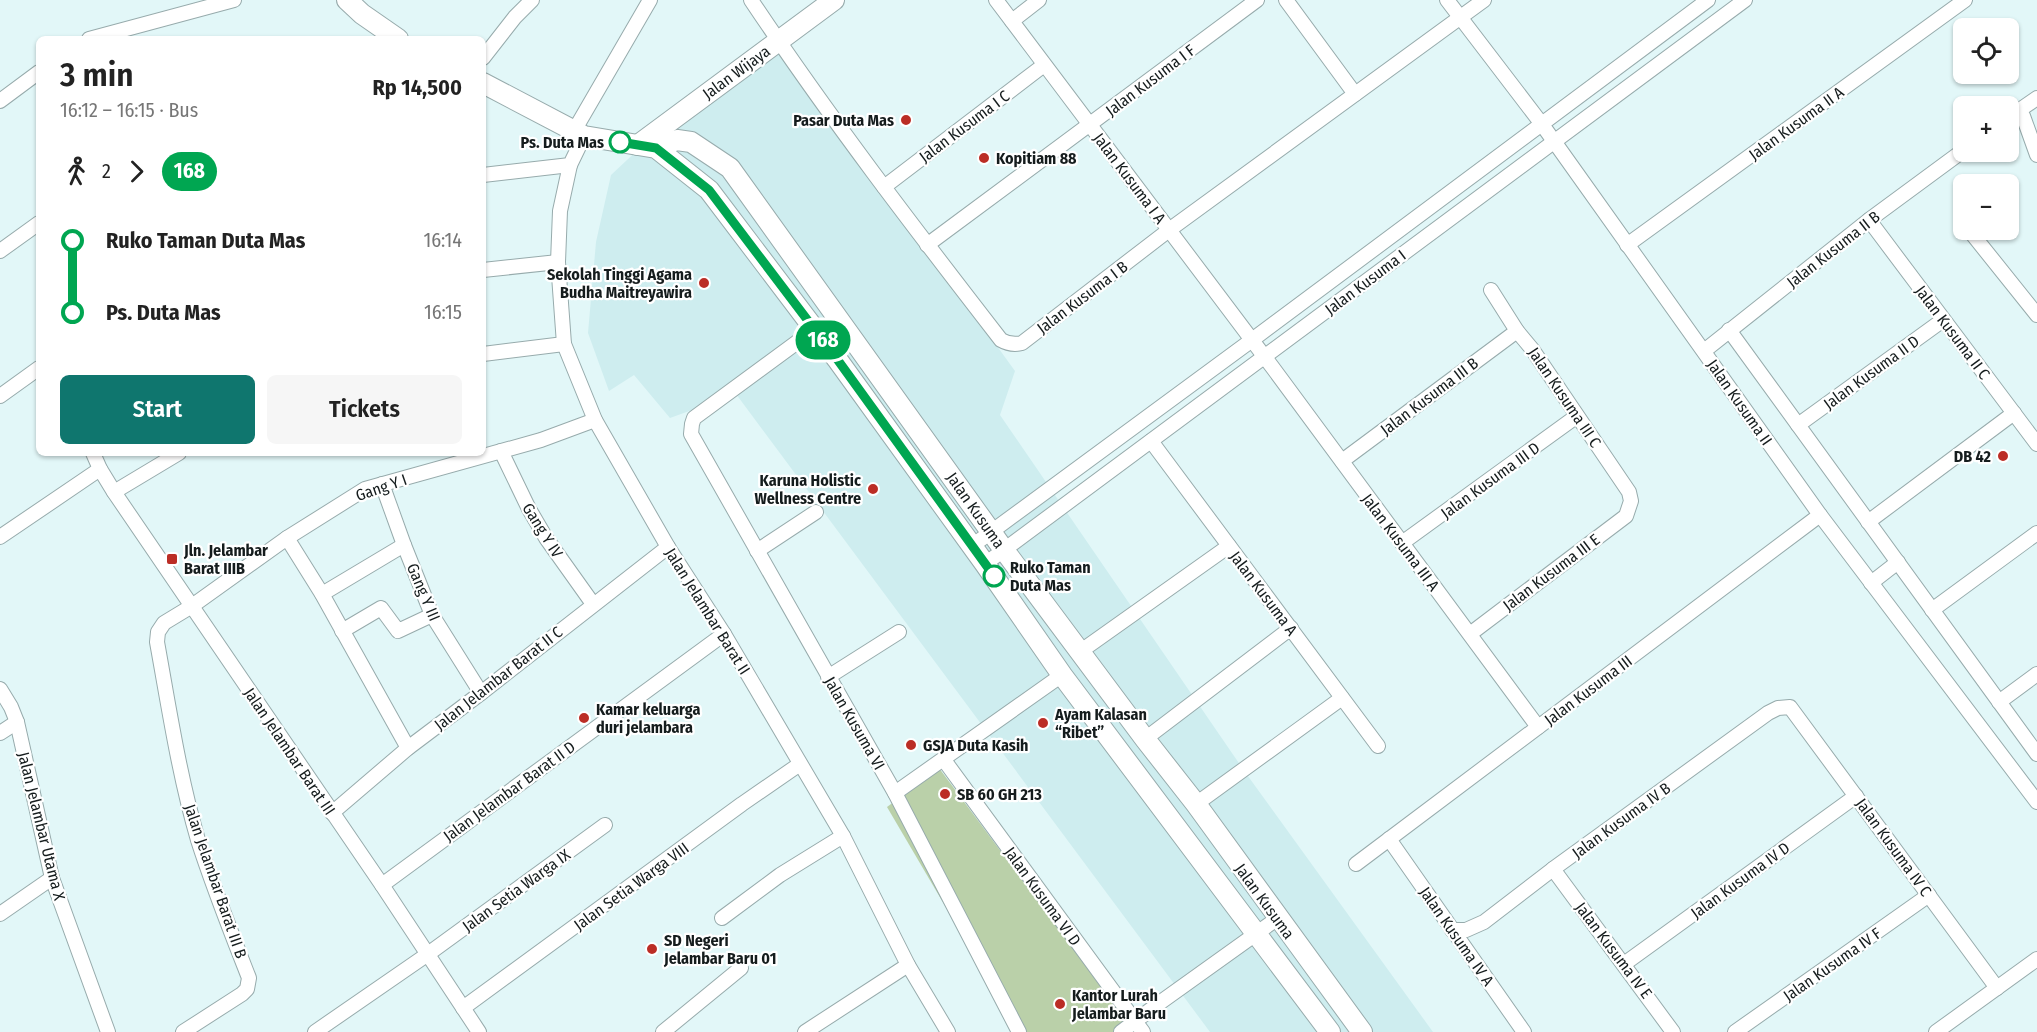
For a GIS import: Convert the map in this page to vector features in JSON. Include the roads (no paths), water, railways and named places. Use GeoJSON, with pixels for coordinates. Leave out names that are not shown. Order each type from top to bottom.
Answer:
{"type":"FeatureCollection","features":[{"type":"Feature","properties":{"kind":"street"},"geometry":{"type":"LineString","coordinates":[[101,36],[234,0]]}},
{"type":"Feature","properties":{"kind":"street"},"geometry":{"type":"LineString","coordinates":[[346,0],[394,36]]}},
{"type":"Feature","properties":{"kind":"street"},"geometry":{"type":"LineString","coordinates":[[486,54],[515,17],[532,0]]}},
{"type":"Feature","properties":{"kind":"street","name":"Jalan Jelambar Barat II"},"geometry":{"type":"LineString","coordinates":[[650,0],[579,133],[570,165],[560,211],[558,262],[564,344],[595,420],[668,547],[724,634],[843,836],[908,965],[948,1032]]}},
{"type":"Feature","properties":{"kind":"street","name":"Jalan Kusuma I B"},"geometry":{"type":"LineString","coordinates":[[751,0],[778,41],[927,245],[1001,340],[1017,344],[1022,343],[1169,230],[1484,0]]}},
{"type":"Feature","properties":{"kind":"street","name":"Jalan Wijaya"},"geometry":{"type":"LineString","coordinates":[[647,146],[778,41],[834,0]]}},
{"type":"Feature","properties":{"kind":"street","name":"Jalan Kusuma I A"},"geometry":{"type":"LineString","coordinates":[[996,0],[1264,357]]}},
{"type":"Feature","properties":{"kind":"street"},"geometry":{"type":"LineString","coordinates":[[1012,21],[1040,0]]}},
{"type":"Feature","properties":{"kind":"street","name":"Jalan Kusuma I F"},"geometry":{"type":"LineString","coordinates":[[927,245],[1257,0]]}},
{"type":"Feature","properties":{"kind":"street"},"geometry":{"type":"LineString","coordinates":[[1286,0],[1354,94]]}},
{"type":"Feature","properties":{"kind":"street","name":"Jalan Kusuma II"},"geometry":{"type":"LineString","coordinates":[[1447,0],[1541,123],[1820,515],[2035,796]]}},
{"type":"Feature","properties":{"kind":"street","name":"Jalan Kusuma I"},"geometry":{"type":"LineString","coordinates":[[972,546],[1708,0]]}},
{"type":"Feature","properties":{"kind":"street","name":"Jalan Kusuma I"},"geometry":{"type":"LineString","coordinates":[[985,564],[1745,0]]}},
{"type":"Feature","properties":{"kind":"street","name":"Jalan Kusuma II A"},"geometry":{"type":"LineString","coordinates":[[1627,245],[1965,0]]}},
{"type":"Feature","properties":{"kind":"street","name":"Jalan Kusuma I C"},"geometry":{"type":"LineString","coordinates":[[884,187],[1044,65]]}},
{"type":"Feature","properties":{"kind":"street"},"geometry":{"type":"LineString","coordinates":[[0,100],[36,74]]}},
{"type":"Feature","properties":{"kind":"street","name":"Jalan Kusuma"},"geometry":{"type":"LineString","coordinates":[[486,85],[579,133],[647,146],[677,140],[691,141],[730,168],[1004,550],[1196,804],[1362,1032]]}},
{"type":"Feature","properties":{"kind":"street"},"geometry":{"type":"LineString","coordinates":[[2019,110],[2037,98]]}},
{"type":"Feature","properties":{"kind":"street"},"geometry":{"type":"LineString","coordinates":[[2023,116],[2037,155]]}},
{"type":"Feature","properties":{"kind":"street","name":"Jalan Kusuma"},"geometry":{"type":"LineString","coordinates":[[647,146],[709,190],[815,329],[985,564],[1062,675],[1330,1032]]}},
{"type":"Feature","properties":{"kind":"street","name":"Jalan Kusuma II B"},"geometry":{"type":"LineString","coordinates":[[1704,351],[1869,220],[1953,158]]}},
{"type":"Feature","properties":{"kind":"street"},"geometry":{"type":"LineString","coordinates":[[486,176],[570,165]]}},
{"type":"Feature","properties":{"kind":"street","name":"Jalan Kusuma II C"},"geometry":{"type":"LineString","coordinates":[[1869,220],[2037,444]]}},
{"type":"Feature","properties":{"kind":"street"},"geometry":{"type":"LineString","coordinates":[[0,251],[36,225]]}},
{"type":"Feature","properties":{"kind":"street"},"geometry":{"type":"LineString","coordinates":[[1978,240],[2037,315]]}},
{"type":"Feature","properties":{"kind":"street"},"geometry":{"type":"LineString","coordinates":[[486,270],[558,262]]}},
{"type":"Feature","properties":{"kind":"street","name":"Jalan Kusuma III C"},"geometry":{"type":"LineString","coordinates":[[1491,290],[1629,492],[1630,508]]}},
{"type":"Feature","properties":{"kind":"street","name":"Jalan Kusuma II D"},"geometry":{"type":"LineString","coordinates":[[1798,425],[1943,320]]}},
{"type":"Feature","properties":{"kind":"street","name":"Jalan Kusuma VI"},"geometry":{"type":"LineString","coordinates":[[815,329],[694,418],[691,434],[895,794],[1018,1032]]}},
{"type":"Feature","properties":{"kind":"street"},"geometry":{"type":"LineString","coordinates":[[1730,330],[2037,754]]}},
{"type":"Feature","properties":{"kind":"street","name":"Jalan Kusuma III B"},"geometry":{"type":"LineString","coordinates":[[1342,461],[1517,331]]}},
{"type":"Feature","properties":{"kind":"street"},"geometry":{"type":"LineString","coordinates":[[486,354],[564,344]]}},
{"type":"Feature","properties":{"kind":"street","name":"Jalan Kusuma III A"},"geometry":{"type":"LineString","coordinates":[[1264,357],[1538,727]]}},
{"type":"Feature","properties":{"kind":"street"},"geometry":{"type":"LineString","coordinates":[[0,396],[36,371]]}},
{"type":"Feature","properties":{"kind":"street"},"geometry":{"type":"LineString","coordinates":[[1868,522],[2014,413]]}},
{"type":"Feature","properties":{"kind":"street","name":"Jalan Kusuma III D"},"geometry":{"type":"LineString","coordinates":[[1402,543],[1577,416]]}},
{"type":"Feature","properties":{"kind":"street","name":"Gang Y I"},"geometry":{"type":"LineString","coordinates":[[486,455],[541,440],[595,420]]}},
{"type":"Feature","properties":{"kind":"street","name":"Jalan Kusuma A"},"geometry":{"type":"LineString","coordinates":[[1151,441],[1378,746]]}},
{"type":"Feature","properties":{"kind":"street","name":"Gang Y IV"},"geometry":{"type":"LineString","coordinates":[[501,451],[540,528],[593,604]]}},
{"type":"Feature","properties":{"kind":"street","name":"Jalan Jelambar Barat III"},"geometry":{"type":"LineString","coordinates":[[94,456],[114,492],[428,954],[463,1008],[473,1030]]}},
{"type":"Feature","properties":{"kind":"street"},"geometry":{"type":"LineString","coordinates":[[114,492],[174,456]]}},
{"type":"Feature","properties":{"kind":"street","name":"Gang Y I"},"geometry":{"type":"LineString","coordinates":[[192,606],[287,538],[365,489],[483,456]]}},
{"type":"Feature","properties":{"kind":"street"},"geometry":{"type":"LineString","coordinates":[[0,537],[100,469]]}},
{"type":"Feature","properties":{"kind":"street","name":"Gang Y III"},"geometry":{"type":"LineString","coordinates":[[382,484],[432,615],[481,693]]}},
{"type":"Feature","properties":{"kind":"street","name":"Jalan Kusuma III E"},"geometry":{"type":"LineString","coordinates":[[1470,634],[1626,516],[1630,508]]}},
{"type":"Feature","properties":{"kind":"street"},"geometry":{"type":"LineString","coordinates":[[757,551],[816,512]]}},
{"type":"Feature","properties":{"kind":"street","name":"Jalan Kusuma III"},"geometry":{"type":"LineString","coordinates":[[1356,864],[1820,515]]}},
{"type":"Feature","properties":{"kind":"street"},"geometry":{"type":"LineString","coordinates":[[1932,610],[2037,533]]}},
{"type":"Feature","properties":{"kind":"street"},"geometry":{"type":"LineString","coordinates":[[287,538],[322,594],[408,748]]}},
{"type":"Feature","properties":{"kind":"street"},"geometry":{"type":"LineString","coordinates":[[322,594],[404,545]]}},
{"type":"Feature","properties":{"kind":"street"},"geometry":{"type":"LineString","coordinates":[[1081,651],[1228,546]]}},
{"type":"Feature","properties":{"kind":"street","name":"Jalan Jelambar Barat II C"},"geometry":{"type":"LineString","coordinates":[[332,813],[408,748],[668,547]]}},
{"type":"Feature","properties":{"kind":"street"},"geometry":{"type":"LineString","coordinates":[[1871,583],[1898,562]]}},
{"type":"Feature","properties":{"kind":"street","name":"Jalan Jelambar Barat III B"},"geometry":{"type":"LineString","coordinates":[[183,1032],[242,994],[249,984],[249,978],[221,907],[198,839],[179,764],[157,642],[158,632],[164,623],[192,606]]}},
{"type":"Feature","properties":{"kind":"street"},"geometry":{"type":"LineString","coordinates":[[342,631],[381,608],[398,631],[432,615]]}},
{"type":"Feature","properties":{"kind":"street"},"geometry":{"type":"LineString","coordinates":[[1145,739],[1291,628]]}},
{"type":"Feature","properties":{"kind":"street"},"geometry":{"type":"LineString","coordinates":[[828,677],[899,632]]}},
{"type":"Feature","properties":{"kind":"street","name":"Jalan Jelambar Barat II D"},"geometry":{"type":"LineString","coordinates":[[382,885],[724,634]]}},
{"type":"Feature","properties":{"kind":"street"},"geometry":{"type":"LineString","coordinates":[[1999,702],[2037,674]]}},
{"type":"Feature","properties":{"kind":"street"},"geometry":{"type":"LineString","coordinates":[[895,794],[1062,675]]}},
{"type":"Feature","properties":{"kind":"street","name":"Jalan Jelambar Utama X"},"geometry":{"type":"LineString","coordinates":[[0,689],[17,722],[52,878],[108,1032]]}},
{"type":"Feature","properties":{"kind":"street"},"geometry":{"type":"LineString","coordinates":[[1196,804],[1342,698]]}},
{"type":"Feature","properties":{"kind":"street","name":"Jalan Kusuma IV C"},"geometry":{"type":"LineString","coordinates":[[1790,707],[1997,987]]}},
{"type":"Feature","properties":{"kind":"street","name":"Jalan Kusuma IV B"},"geometry":{"type":"LineString","coordinates":[[1452,930],[1466,930],[1484,922],[1768,713],[1778,708],[1790,707]]}},
{"type":"Feature","properties":{"kind":"street"},"geometry":{"type":"LineString","coordinates":[[0,733],[17,722]]}},
{"type":"Feature","properties":{"kind":"street","name":"Jalan Kusuma VI D"},"geometry":{"type":"LineString","coordinates":[[944,760],[1139,1027]]}},
{"type":"Feature","properties":{"kind":"street","name":"Jalan Setia Warga VIII"},"geometry":{"type":"LineString","coordinates":[[463,1008],[800,764]]}},
{"type":"Feature","properties":{"kind":"street","name":"Jalan Kusuma IV D"},"geometry":{"type":"LineString","coordinates":[[1624,964],[1856,796]]}},
{"type":"Feature","properties":{"kind":"street","name":"Jalan Setia Warga IX"},"geometry":{"type":"LineString","coordinates":[[315,1032],[428,954],[605,825]]}},
{"type":"Feature","properties":{"kind":"street"},"geometry":{"type":"LineString","coordinates":[[722,918],[780,875],[843,836]]}},
{"type":"Feature","properties":{"kind":"street","name":"Jalan Kusuma IV A"},"geometry":{"type":"LineString","coordinates":[[1389,839],[1524,1032]]}},
{"type":"Feature","properties":{"kind":"street","name":"Jalan Kusuma IV E"},"geometry":{"type":"LineString","coordinates":[[1553,869],[1674,1032]]}},
{"type":"Feature","properties":{"kind":"street"},"geometry":{"type":"LineString","coordinates":[[0,914],[52,878]]}},
{"type":"Feature","properties":{"kind":"street","name":"Jalan Kusuma IV F"},"geometry":{"type":"LineString","coordinates":[[1735,1032],[1929,895]]}},
{"type":"Feature","properties":{"kind":"street"},"geometry":{"type":"LineString","coordinates":[[1121,1032],[1139,1027],[1278,918]]}},
{"type":"Feature","properties":{"kind":"street"},"geometry":{"type":"LineString","coordinates":[[1936,1032],[2037,959]]}},
{"type":"Feature","properties":{"kind":"street"},"geometry":{"type":"LineString","coordinates":[[805,1032],[908,965]]}},
{"type":"Feature","properties":{"kind":"street"},"geometry":{"type":"LineString","coordinates":[[663,1032],[741,968]]}},
{"type":"Feature","properties":{"kind":"place","name":"Pasar Duta Mas"},"geometry":{"type":"Point","coordinates":[906,120]}},
{"type":"Feature","properties":{"kind":"place","name":"Ps. Duta Mas"},"geometry":{"type":"Point","coordinates":[620,142]}},
{"type":"Feature","properties":{"kind":"place","name":"Kopitiam 88"},"geometry":{"type":"Point","coordinates":[984,158]}},
{"type":"Feature","properties":{"kind":"place","name":"Sekolah Tinggi Agama Budha Maitreyawira"},"geometry":{"type":"Point","coordinates":[704,283]}},
{"type":"Feature","properties":{"kind":"place","name":"DB 42"},"geometry":{"type":"Point","coordinates":[2003,456]}},
{"type":"Feature","properties":{"kind":"place","name":"Karuna Holistic Wellness Centre"},"geometry":{"type":"Point","coordinates":[873,489]}},
{"type":"Feature","properties":{"kind":"place","name":"Jln. Jelambar Barat IIIB"},"geometry":{"type":"Point","coordinates":[172,559]}},
{"type":"Feature","properties":{"kind":"place","name":"Ruko Taman Duta Mas"},"geometry":{"type":"Point","coordinates":[994,576]}},
{"type":"Feature","properties":{"kind":"place","name":"Kamar keluarga duri jelambara"},"geometry":{"type":"Point","coordinates":[584,718]}},
{"type":"Feature","properties":{"kind":"place","name":"Ayam Kalasan “Ribet”"},"geometry":{"type":"Point","coordinates":[1043,723]}},
{"type":"Feature","properties":{"kind":"place","name":"GSJA Duta Kasih"},"geometry":{"type":"Point","coordinates":[911,745]}},
{"type":"Feature","properties":{"kind":"place","name":"SB 60 GH 213"},"geometry":{"type":"Point","coordinates":[945,794]}},
{"type":"Feature","properties":{"kind":"place","name":"SD Negeri Jelambar Baru 01"},"geometry":{"type":"Point","coordinates":[652,949]}},
{"type":"Feature","properties":{"kind":"place","name":"Kantor Lurah Jelambar Baru"},"geometry":{"type":"Point","coordinates":[1060,1004]}}]}
